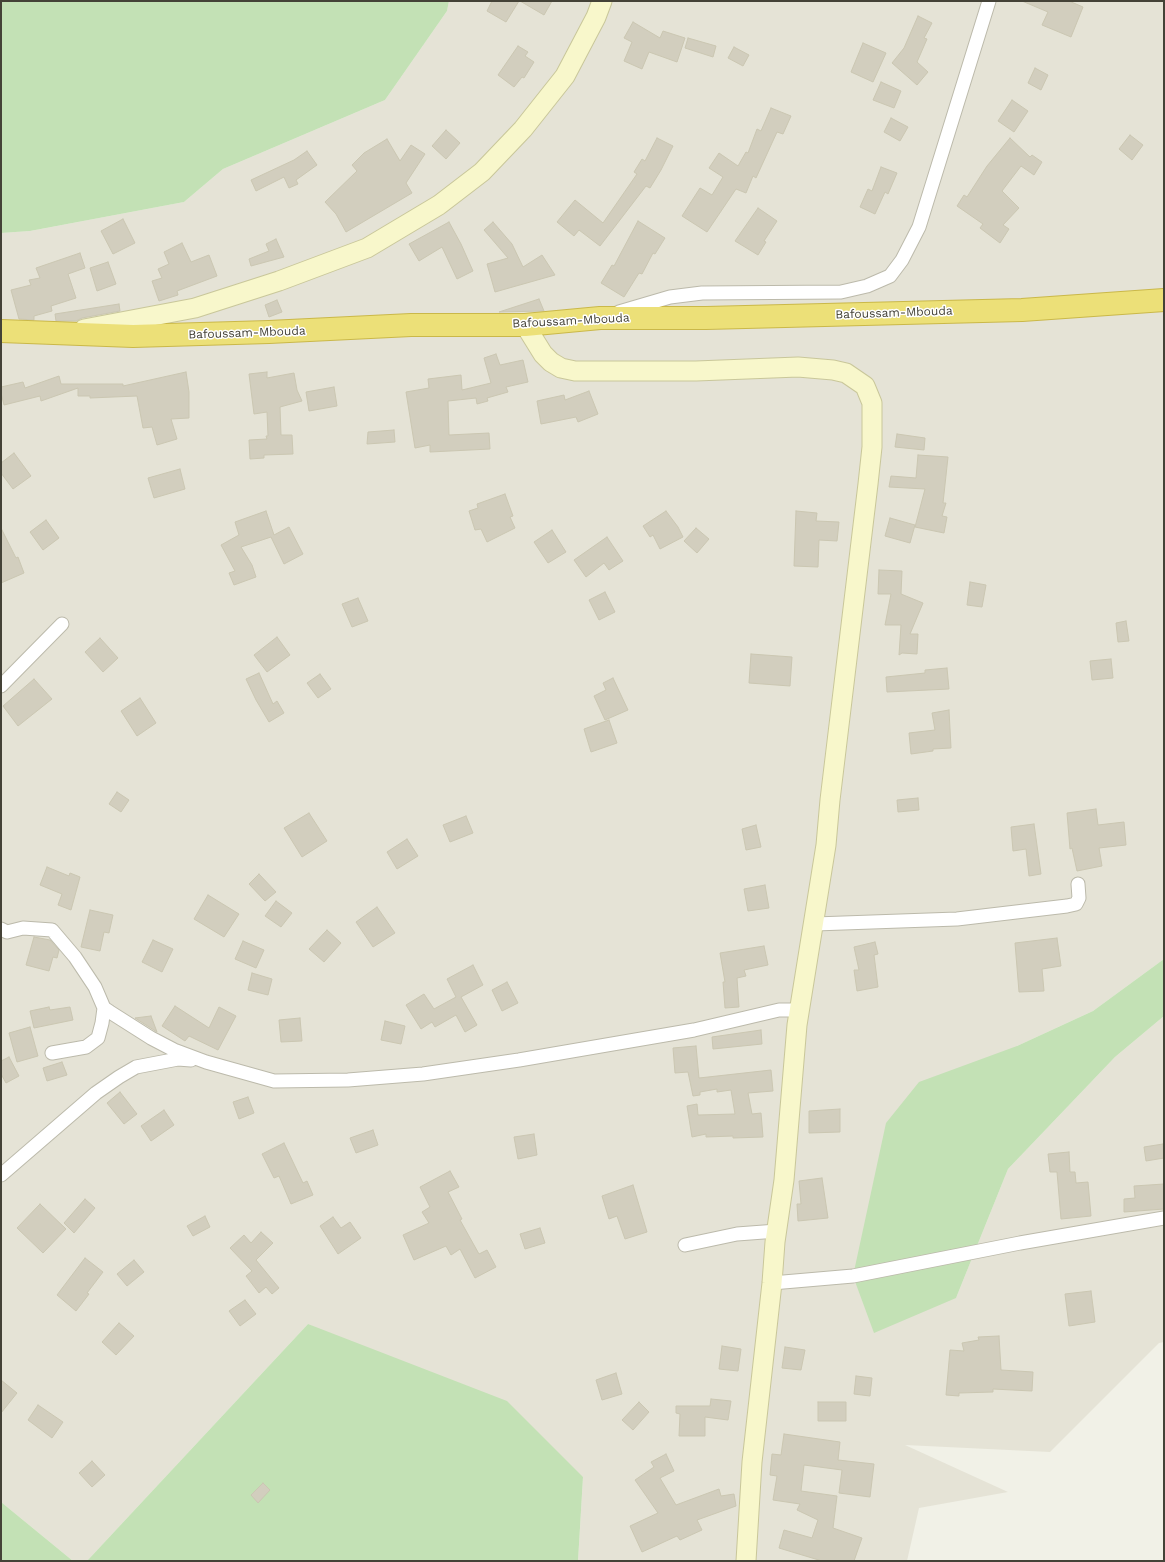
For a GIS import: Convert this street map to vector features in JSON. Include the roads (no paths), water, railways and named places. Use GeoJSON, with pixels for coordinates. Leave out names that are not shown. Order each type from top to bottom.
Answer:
{"type":"FeatureCollection","features":[{"type":"Feature","properties":{"kind":"highway","name":"Bafoussam-Mbouda"},"geometry":{"type":"LineString","coordinates":[[1,331],[133,336],[269,332],[411,325],[525,325],[600,318],[706,318],[1022,310],[1164,300]]}},
{"type":"Feature","properties":{"kind":"street"},"geometry":{"type":"LineString","coordinates":[[61,333],[195,308],[279,281],[367,248],[439,205],[482,172],[523,130],[565,76],[596,18],[602,1]]}},
{"type":"Feature","properties":{"kind":"street"},"geometry":{"type":"LineString","coordinates":[[600,318],[670,297],[702,293],[841,292],[867,286],[890,276],[902,260],[919,227],[989,1]]}},
{"type":"Feature","properties":{"kind":"street"},"geometry":{"type":"LineString","coordinates":[[525,325],[543,354],[551,362],[561,368],[575,371],[696,371],[798,367],[846,373],[865,386],[873,412],[868,484],[830,800],[826,845],[815,924],[800,1010],[792,1075],[784,1180],[777,1231],[754,1447],[746,1561]]}},
{"type":"Feature","properties":{"kind":"street"},"geometry":{"type":"LineString","coordinates":[[1,686],[62,624]]}},
{"type":"Feature","properties":{"kind":"street"},"geometry":{"type":"LineString","coordinates":[[815,924],[957,919],[1067,906],[1076,904],[1079,898],[1078,884]]}},
{"type":"Feature","properties":{"kind":"street"},"geometry":{"type":"LineString","coordinates":[[1,929],[6,932],[22,928],[52,930],[75,957],[95,987],[104,1008],[98,1038],[86,1047],[52,1053]]}},
{"type":"Feature","properties":{"kind":"street"},"geometry":{"type":"LineString","coordinates":[[104,1008],[151,1038],[200,1060],[274,1081],[380,1079],[519,1060],[694,1030],[779,1010],[800,1010]]}},
{"type":"Feature","properties":{"kind":"street"},"geometry":{"type":"LineString","coordinates":[[1,1175],[96,1093],[119,1076],[136,1067],[157,1062],[178,1059],[200,1060]]}},
{"type":"Feature","properties":{"kind":"street"},"geometry":{"type":"LineString","coordinates":[[772,1283],[853,1276],[1020,1243],[1164,1218]]}},
{"type":"Feature","properties":{"kind":"street"},"geometry":{"type":"LineString","coordinates":[[685,1245],[737,1234],[777,1231]]}}]}
